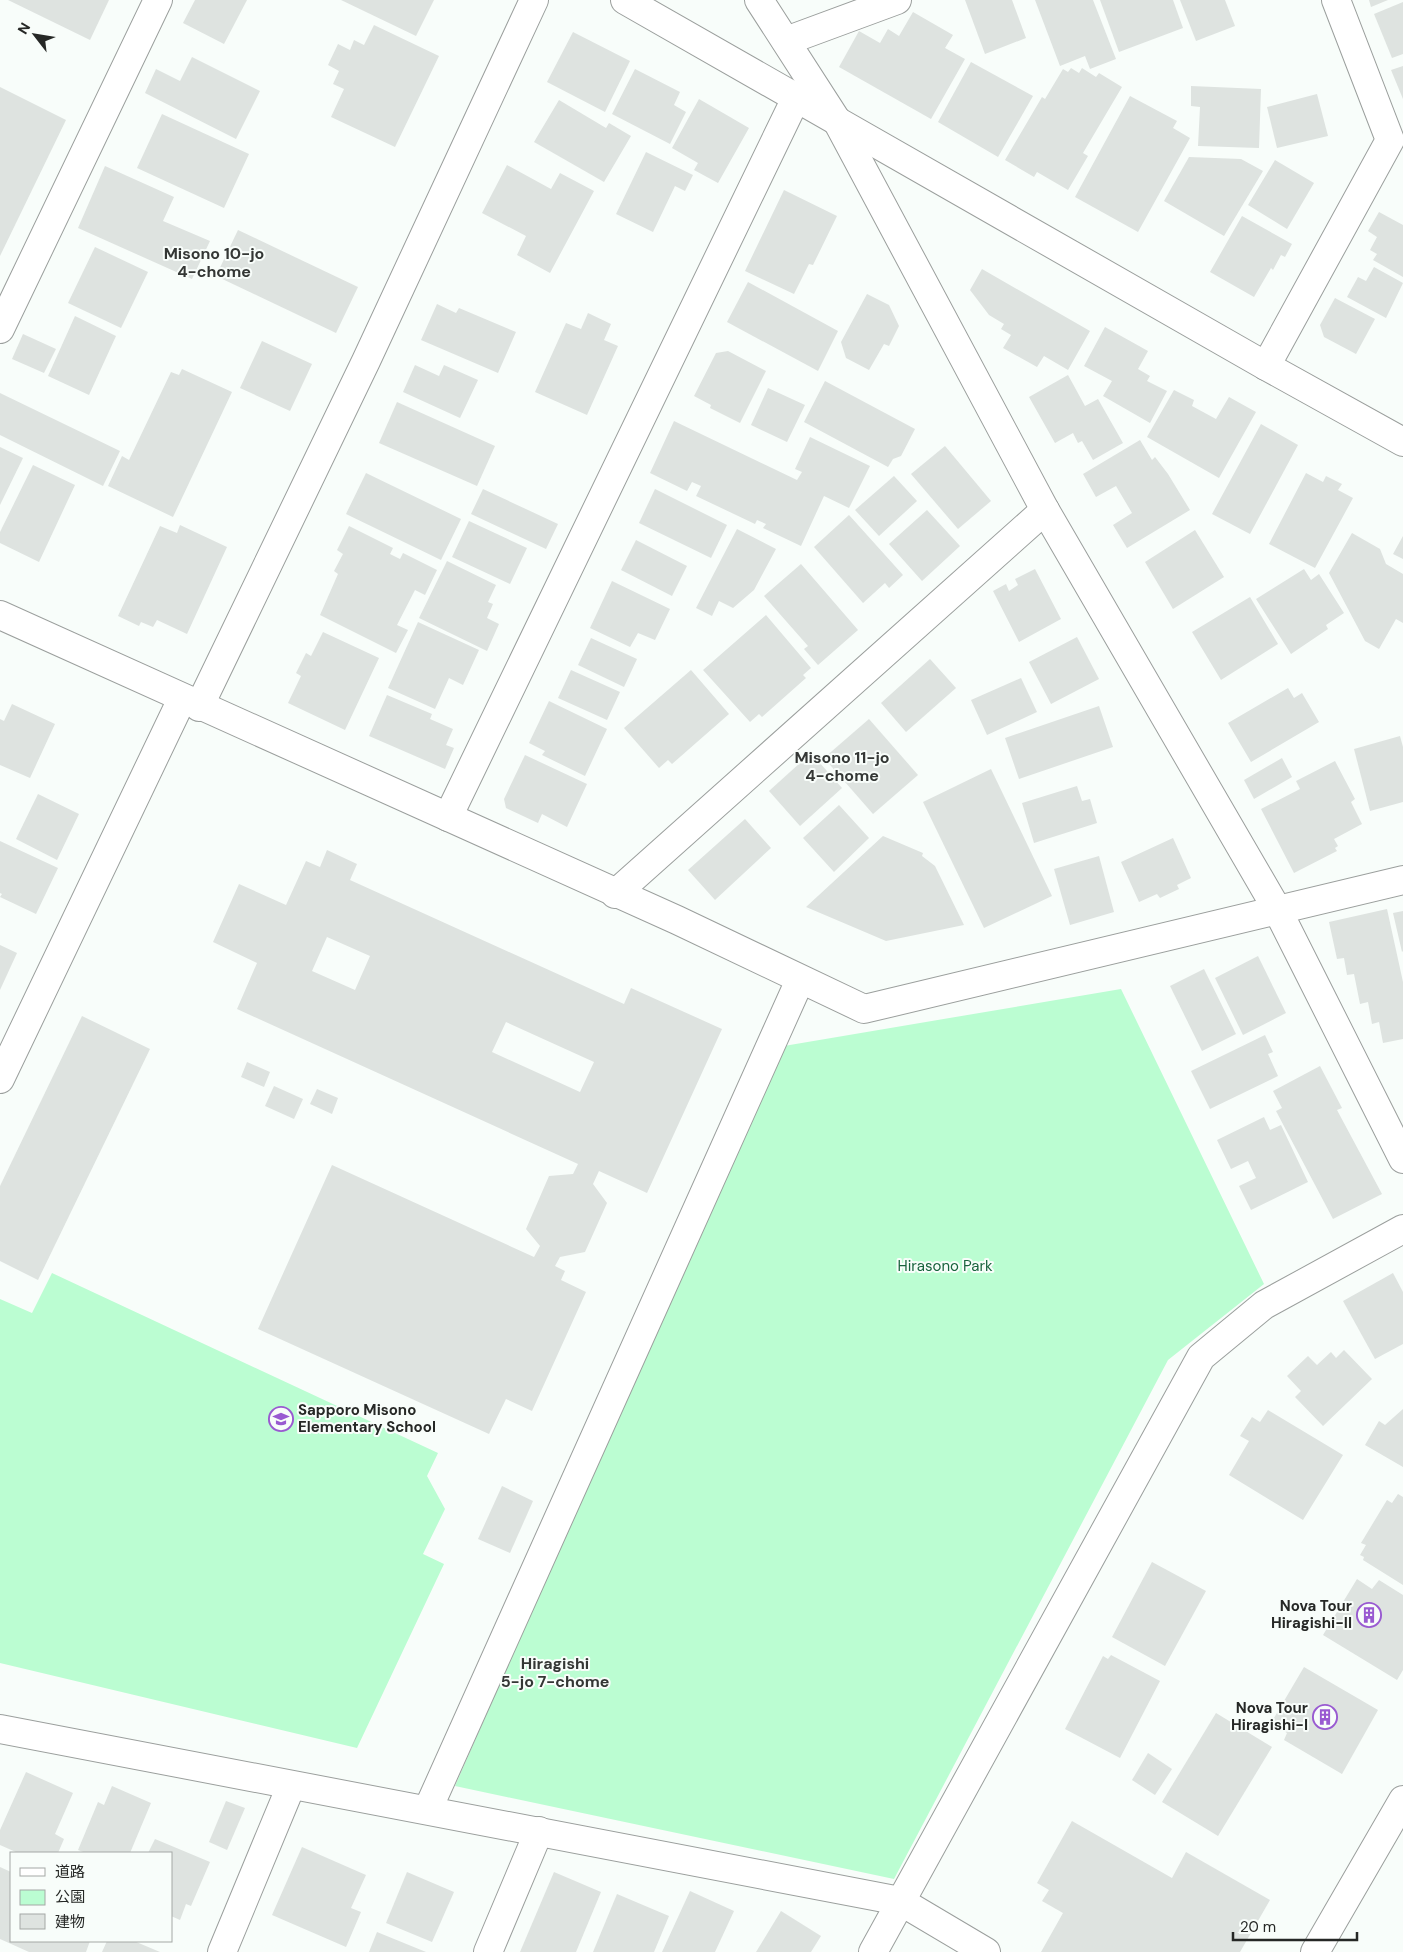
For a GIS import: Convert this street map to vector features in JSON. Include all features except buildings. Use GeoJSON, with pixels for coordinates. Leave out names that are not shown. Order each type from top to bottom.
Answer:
{"type":"FeatureCollection","features":[{"type":"Feature","properties":{"kind":"street"},"geometry":{"type":"LineString","coordinates":[[0,329],[158,0]]}},
{"type":"Feature","properties":{"kind":"street"},"geometry":{"type":"LineString","coordinates":[[0,1079],[366,361],[534,0]]}},
{"type":"Feature","properties":{"kind":"street"},"geometry":{"type":"LineString","coordinates":[[624,0],[1266,366],[1403,442]]}},
{"type":"Feature","properties":{"kind":"street"},"geometry":{"type":"LineString","coordinates":[[759,0],[837,121],[1045,510],[1278,911],[1403,1160]]}},
{"type":"Feature","properties":{"kind":"street"},"geometry":{"type":"LineString","coordinates":[[786,41],[896,0]]}},
{"type":"Feature","properties":{"kind":"street"},"geometry":{"type":"LineString","coordinates":[[1266,366],[1396,138],[1336,0]]}},
{"type":"Feature","properties":{"kind":"street"},"geometry":{"type":"LineString","coordinates":[[448,817],[796,98]]}},
{"type":"Feature","properties":{"kind":"street"},"geometry":{"type":"LineString","coordinates":[[615,894],[1045,510]]}},
{"type":"Feature","properties":{"kind":"street"},"geometry":{"type":"LineString","coordinates":[[0,616],[615,894],[677,920],[864,1009],[1403,880]]}},
{"type":"Feature","properties":{"kind":"street"},"geometry":{"type":"LineString","coordinates":[[428,1809],[800,980]]}},
{"type":"Feature","properties":{"kind":"street"},"geometry":{"type":"LineString","coordinates":[[873,1952],[1202,1357],[1264,1305],[1403,1229]]}},
{"type":"Feature","properties":{"kind":"street"},"geometry":{"type":"LineString","coordinates":[[3,1737],[428,1809],[900,1901],[986,1952]]}},
{"type":"Feature","properties":{"kind":"street"},"geometry":{"type":"LineString","coordinates":[[222,1952],[291,1786]]}},
{"type":"Feature","properties":{"kind":"street"},"geometry":{"type":"LineString","coordinates":[[1315,1952],[1403,1800]]}},
{"type":"Feature","properties":{"kind":"street"},"geometry":{"type":"LineString","coordinates":[[488,1952],[538,1831]]}},
{"type":"Feature","properties":{"kind":"green space","name":"Hirasono Park"},"geometry":{"type":"Polygon","coordinates":[[[1121,989],[1264,1284],[1168,1360],[894,1879],[455,1786],[778,1047],[1121,989]]]}},
{"type":"Feature","properties":{"kind":"green space"},"geometry":{"type":"Polygon","coordinates":[[[52,1273],[438,1453],[427,1476],[445,1509],[423,1554],[444,1564],[357,1748],[0,1663],[0,1299],[32,1313],[52,1273]]]}},
{"type":"Feature","properties":{"kind":"place","name":"Sapporo Misono Elementary School"},"geometry":{"type":"Point","coordinates":[281,1419]}},
{"type":"Feature","properties":{"kind":"place","name":"Nova Tour Hiragishi-II"},"geometry":{"type":"Point","coordinates":[1369,1615]}},
{"type":"Feature","properties":{"kind":"place","name":"Nova Tour Hiragishi-I"},"geometry":{"type":"Point","coordinates":[1325,1717]}},
{"type":"Feature","properties":{"kind":"district","name":"Misono 10-jo 4-chome"},"geometry":{"type":"Point","coordinates":[214,262]}},
{"type":"Feature","properties":{"kind":"district","name":"Misono 11-jo 4-chome"},"geometry":{"type":"Point","coordinates":[842,766]}},
{"type":"Feature","properties":{"kind":"district","name":"Hiragishi 5-jo 7-chome"},"geometry":{"type":"Point","coordinates":[555,1672]}}]}
